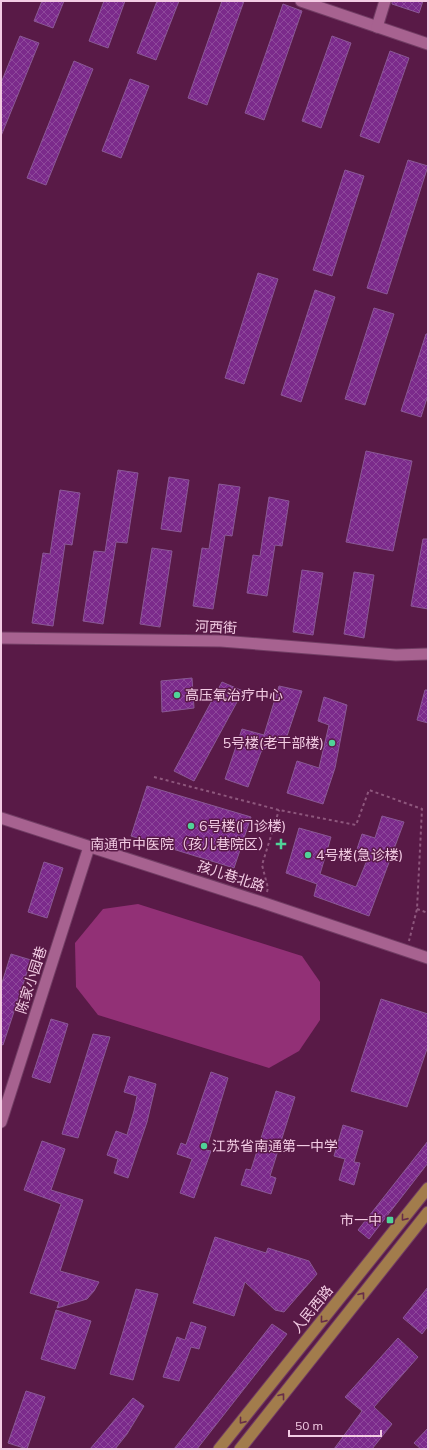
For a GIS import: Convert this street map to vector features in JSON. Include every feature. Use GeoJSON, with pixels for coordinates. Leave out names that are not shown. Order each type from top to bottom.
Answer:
{"type":"FeatureCollection","features":[{"type":"Feature","properties":{"kind":"main road","name":"人民西路"},"geometry":{"type":"LineString","coordinates":[[219,1449],[428,1188]]}},
{"type":"Feature","properties":{"kind":"main road"},"geometry":{"type":"LineString","coordinates":[[240,1449],[428,1212]]}},
{"type":"Feature","properties":{"kind":"street"},"geometry":{"type":"LineString","coordinates":[[300,1],[428,44]]}},
{"type":"Feature","properties":{"kind":"street"},"geometry":{"type":"LineString","coordinates":[[377,27],[385,1]]}},
{"type":"Feature","properties":{"kind":"street","name":"河西街"},"geometry":{"type":"LineString","coordinates":[[1,638],[214,641],[396,656],[428,654]]}},
{"type":"Feature","properties":{"kind":"street","name":"孩儿巷北路"},"geometry":{"type":"LineString","coordinates":[[1,818],[428,958]]}},
{"type":"Feature","properties":{"kind":"street","name":"陈家小园巷"},"geometry":{"type":"LineString","coordinates":[[1,1122],[89,847]]}},
{"type":"Feature","properties":{"kind":"path"},"geometry":{"type":"LineString","coordinates":[[154,777],[279,810],[356,825],[369,790],[422,809],[417,909],[407,951]]}},
{"type":"Feature","properties":{"kind":"path"},"geometry":{"type":"LineString","coordinates":[[264,903],[268,888],[262,865],[279,810]]}},
{"type":"Feature","properties":{"kind":"path"},"geometry":{"type":"LineString","coordinates":[[417,909],[428,913]]}},
{"type":"Feature","properties":{"kind":"shaded area"},"geometry":{"type":"Polygon","coordinates":[[[138,904],[302,956],[320,982],[320,1020],[299,1051],[269,1068],[98,1015],[76,987],[75,943],[103,909],[138,904]]]}},
{"type":"Feature","properties":{"kind":"building"},"geometry":{"type":"Polygon","coordinates":[[[42,1],[64,1],[53,28],[34,21],[42,1]]]}},
{"type":"Feature","properties":{"kind":"building"},"geometry":{"type":"Polygon","coordinates":[[[104,1],[125,1],[108,48],[89,41],[104,1]]]}},
{"type":"Feature","properties":{"kind":"building"},"geometry":{"type":"Polygon","coordinates":[[[157,1],[179,1],[156,60],[137,53],[157,1]]]}},
{"type":"Feature","properties":{"kind":"building"},"geometry":{"type":"Polygon","coordinates":[[[222,1],[244,1],[207,105],[188,98],[222,1]]]}},
{"type":"Feature","properties":{"kind":"building"},"geometry":{"type":"Polygon","coordinates":[[[392,1],[423,1],[419,13],[392,4],[392,1]]]}},
{"type":"Feature","properties":{"kind":"building"},"geometry":{"type":"Polygon","coordinates":[[[283,4],[302,11],[264,120],[245,113],[283,4]]]}},
{"type":"Feature","properties":{"kind":"building"},"geometry":{"type":"Polygon","coordinates":[[[20,36],[39,43],[1,136],[1,83],[20,36]]]}},
{"type":"Feature","properties":{"kind":"building"},"geometry":{"type":"Polygon","coordinates":[[[332,36],[351,43],[321,128],[302,121],[332,36]]]}},
{"type":"Feature","properties":{"kind":"building"},"geometry":{"type":"Polygon","coordinates":[[[390,51],[409,58],[379,143],[360,136],[390,51]]]}},
{"type":"Feature","properties":{"kind":"building"},"geometry":{"type":"Polygon","coordinates":[[[74,61],[93,69],[46,185],[27,178],[74,61]]]}},
{"type":"Feature","properties":{"kind":"building"},"geometry":{"type":"Polygon","coordinates":[[[130,79],[149,86],[121,158],[102,151],[130,79]]]}},
{"type":"Feature","properties":{"kind":"building"},"geometry":{"type":"Polygon","coordinates":[[[408,160],[428,166],[387,294],[367,288],[408,160]]]}},
{"type":"Feature","properties":{"kind":"building"},"geometry":{"type":"Polygon","coordinates":[[[345,170],[364,176],[332,276],[313,270],[345,170]]]}},
{"type":"Feature","properties":{"kind":"building"},"geometry":{"type":"Polygon","coordinates":[[[258,273],[278,279],[244,384],[225,378],[258,273]]]}},
{"type":"Feature","properties":{"kind":"building"},"geometry":{"type":"Polygon","coordinates":[[[315,290],[335,297],[301,402],[281,395],[315,290]]]}},
{"type":"Feature","properties":{"kind":"building"},"geometry":{"type":"Polygon","coordinates":[[[374,308],[394,314],[365,405],[345,399],[374,308]]]}},
{"type":"Feature","properties":{"kind":"building"},"geometry":{"type":"Polygon","coordinates":[[[426,334],[428,334],[428,395],[421,417],[401,411],[426,334]]]}},
{"type":"Feature","properties":{"kind":"building"},"geometry":{"type":"Polygon","coordinates":[[[366,451],[412,461],[393,551],[346,542],[366,451]]]}},
{"type":"Feature","properties":{"kind":"building"},"geometry":{"type":"Polygon","coordinates":[[[118,470],[138,473],[127,543],[116,542],[103,624],[83,621],[94,551],[105,552],[118,470]]]}},
{"type":"Feature","properties":{"kind":"building"},"geometry":{"type":"Polygon","coordinates":[[[169,477],[189,480],[181,532],[161,529],[169,477]]]}},
{"type":"Feature","properties":{"kind":"building"},"geometry":{"type":"Polygon","coordinates":[[[219,484],[240,487],[232,536],[225,535],[213,609],[193,606],[202,548],[209,549],[219,484]]]}},
{"type":"Feature","properties":{"kind":"building"},"geometry":{"type":"Polygon","coordinates":[[[60,490],[80,493],[72,545],[65,544],[53,626],[32,623],[43,553],[50,554],[60,490]]]}},
{"type":"Feature","properties":{"kind":"building"},"geometry":{"type":"Polygon","coordinates":[[[269,497],[289,501],[282,546],[275,545],[267,596],[247,593],[253,555],[260,556],[269,497]]]}},
{"type":"Feature","properties":{"kind":"building"},"geometry":{"type":"Polygon","coordinates":[[[423,539],[428,539],[428,609],[411,606],[423,539]]]}},
{"type":"Feature","properties":{"kind":"building"},"geometry":{"type":"Polygon","coordinates":[[[152,548],[172,551],[160,627],[140,624],[152,548]]]}},
{"type":"Feature","properties":{"kind":"building"},"geometry":{"type":"Polygon","coordinates":[[[302,570],[323,573],[313,635],[293,632],[302,570]]]}},
{"type":"Feature","properties":{"kind":"building"},"geometry":{"type":"Polygon","coordinates":[[[354,572],[374,575],[364,638],[344,634],[354,572]]]}},
{"type":"Feature","properties":{"kind":"building","name":"高压氧治疗中心"},"geometry":{"type":"Polygon","coordinates":[[[192,678],[194,708],[162,712],[161,681],[192,678]]]}},
{"type":"Feature","properties":{"kind":"building"},"geometry":{"type":"Polygon","coordinates":[[[222,682],[243,691],[194,781],[174,771],[222,682]]]}},
{"type":"Feature","properties":{"kind":"building"},"geometry":{"type":"Polygon","coordinates":[[[279,686],[302,691],[285,742],[276,739],[261,752],[248,787],[225,779],[242,729],[264,735],[279,686]]]}},
{"type":"Feature","properties":{"kind":"building"},"geometry":{"type":"Polygon","coordinates":[[[425,690],[428,690],[428,723],[417,720],[425,690]]]}},
{"type":"Feature","properties":{"kind":"building","name":"5号楼(老干部楼)"},"geometry":{"type":"Polygon","coordinates":[[[324,697],[347,705],[335,768],[323,804],[287,793],[297,761],[319,768],[329,725],[318,721],[324,697]]]}},
{"type":"Feature","properties":{"kind":"building","name":"6号楼(门诊楼)"},"geometry":{"type":"Polygon","coordinates":[[[147,786],[251,817],[234,868],[131,836],[147,786]]]}},
{"type":"Feature","properties":{"kind":"building"},"geometry":{"type":"Polygon","coordinates":[[[382,816],[404,822],[369,916],[314,896],[317,884],[286,873],[299,828],[331,837],[320,874],[356,887],[370,853],[357,849],[362,834],[375,838],[382,816]]]}},
{"type":"Feature","properties":{"kind":"building"},"geometry":{"type":"Polygon","coordinates":[[[44,862],[63,868],[47,918],[28,912],[44,862]]]}},
{"type":"Feature","properties":{"kind":"building"},"geometry":{"type":"Polygon","coordinates":[[[11,954],[31,960],[3,1045],[1,1044],[1,986],[11,954]]]}},
{"type":"Feature","properties":{"kind":"building"},"geometry":{"type":"Polygon","coordinates":[[[381,999],[428,1014],[428,1046],[407,1107],[351,1091],[381,999]]]}},
{"type":"Feature","properties":{"kind":"building"},"geometry":{"type":"Polygon","coordinates":[[[51,1019],[68,1024],[50,1083],[32,1077],[51,1019]]]}},
{"type":"Feature","properties":{"kind":"building"},"geometry":{"type":"Polygon","coordinates":[[[93,1034],[110,1037],[78,1138],[62,1134],[93,1034]]]}},
{"type":"Feature","properties":{"kind":"building"},"geometry":{"type":"Polygon","coordinates":[[[211,1072],[228,1078],[206,1150],[211,1151],[194,1198],[180,1193],[192,1159],[177,1154],[181,1143],[186,1145],[211,1072]]]}},
{"type":"Feature","properties":{"kind":"building"},"geometry":{"type":"Polygon","coordinates":[[[129,1076],[156,1084],[147,1122],[128,1178],[114,1173],[118,1159],[107,1155],[116,1131],[127,1135],[134,1111],[137,1096],[124,1092],[129,1076]]]}},
{"type":"Feature","properties":{"kind":"building"},"geometry":{"type":"Polygon","coordinates":[[[276,1091],[295,1097],[270,1176],[276,1178],[271,1194],[241,1185],[246,1169],[251,1170],[276,1091]]]}},
{"type":"Feature","properties":{"kind":"building"},"geometry":{"type":"Polygon","coordinates":[[[343,1125],[363,1131],[354,1162],[360,1163],[354,1185],[339,1180],[345,1159],[334,1156],[343,1125]]]}},
{"type":"Feature","properties":{"kind":"building"},"geometry":{"type":"Polygon","coordinates":[[[42,1141],[65,1149],[51,1190],[83,1200],[60,1271],[99,1282],[87,1299],[57,1308],[59,1302],[30,1293],[61,1204],[24,1190],[42,1141]]]}},
{"type":"Feature","properties":{"kind":"building"},"geometry":{"type":"Polygon","coordinates":[[[428,1141],[428,1163],[369,1239],[358,1230],[428,1141]]]}},
{"type":"Feature","properties":{"kind":"building"},"geometry":{"type":"Polygon","coordinates":[[[215,1237],[266,1253],[268,1248],[309,1261],[317,1274],[284,1312],[275,1310],[245,1282],[234,1316],[193,1303],[215,1237]]]}},
{"type":"Feature","properties":{"kind":"building"},"geometry":{"type":"Polygon","coordinates":[[[428,1287],[428,1326],[422,1334],[403,1318],[428,1287]]]}},
{"type":"Feature","properties":{"kind":"building"},"geometry":{"type":"Polygon","coordinates":[[[136,1289],[158,1294],[133,1380],[110,1374],[136,1289]]]}},
{"type":"Feature","properties":{"kind":"building"},"geometry":{"type":"Polygon","coordinates":[[[56,1310],[91,1321],[75,1369],[41,1359],[56,1310]]]}},
{"type":"Feature","properties":{"kind":"building"},"geometry":{"type":"Polygon","coordinates":[[[191,1322],[206,1327],[199,1349],[191,1347],[179,1381],[163,1377],[177,1337],[185,1340],[191,1322]]]}},
{"type":"Feature","properties":{"kind":"building"},"geometry":{"type":"Polygon","coordinates":[[[272,1324],[287,1334],[197,1449],[174,1449],[272,1324]]]}},
{"type":"Feature","properties":{"kind":"building"},"geometry":{"type":"Polygon","coordinates":[[[398,1338],[418,1357],[374,1407],[392,1424],[372,1449],[334,1449],[362,1411],[345,1397],[398,1338]]]}},
{"type":"Feature","properties":{"kind":"building"},"geometry":{"type":"Polygon","coordinates":[[[26,1391],[45,1397],[27,1449],[8,1443],[26,1391]]]}},
{"type":"Feature","properties":{"kind":"building"},"geometry":{"type":"Polygon","coordinates":[[[133,1398],[144,1406],[127,1434],[115,1449],[90,1449],[133,1398]]]}},
{"type":"Feature","properties":{"kind":"building"},"geometry":{"type":"Polygon","coordinates":[[[428,1428],[428,1449],[421,1449],[414,1443],[428,1428]]]}},
{"type":"Feature","properties":{"kind":"place","name":"高压氧治疗中心"},"geometry":{"type":"Point","coordinates":[177,695]}},
{"type":"Feature","properties":{"kind":"place","name":"5号楼(老干部楼)"},"geometry":{"type":"Point","coordinates":[332,743]}},
{"type":"Feature","properties":{"kind":"place","name":"6号楼(门诊楼)"},"geometry":{"type":"Point","coordinates":[191,826]}},
{"type":"Feature","properties":{"kind":"place","name":"南通市中医院（孩儿巷院区）"},"geometry":{"type":"Point","coordinates":[281,844]}},
{"type":"Feature","properties":{"kind":"place","name":"4号楼(急诊楼)"},"geometry":{"type":"Point","coordinates":[308,855]}},
{"type":"Feature","properties":{"kind":"place","name":"江苏省南通第一中学"},"geometry":{"type":"Point","coordinates":[204,1146]}},
{"type":"Feature","properties":{"kind":"place","name":"市一中"},"geometry":{"type":"Point","coordinates":[390,1220]}}]}
